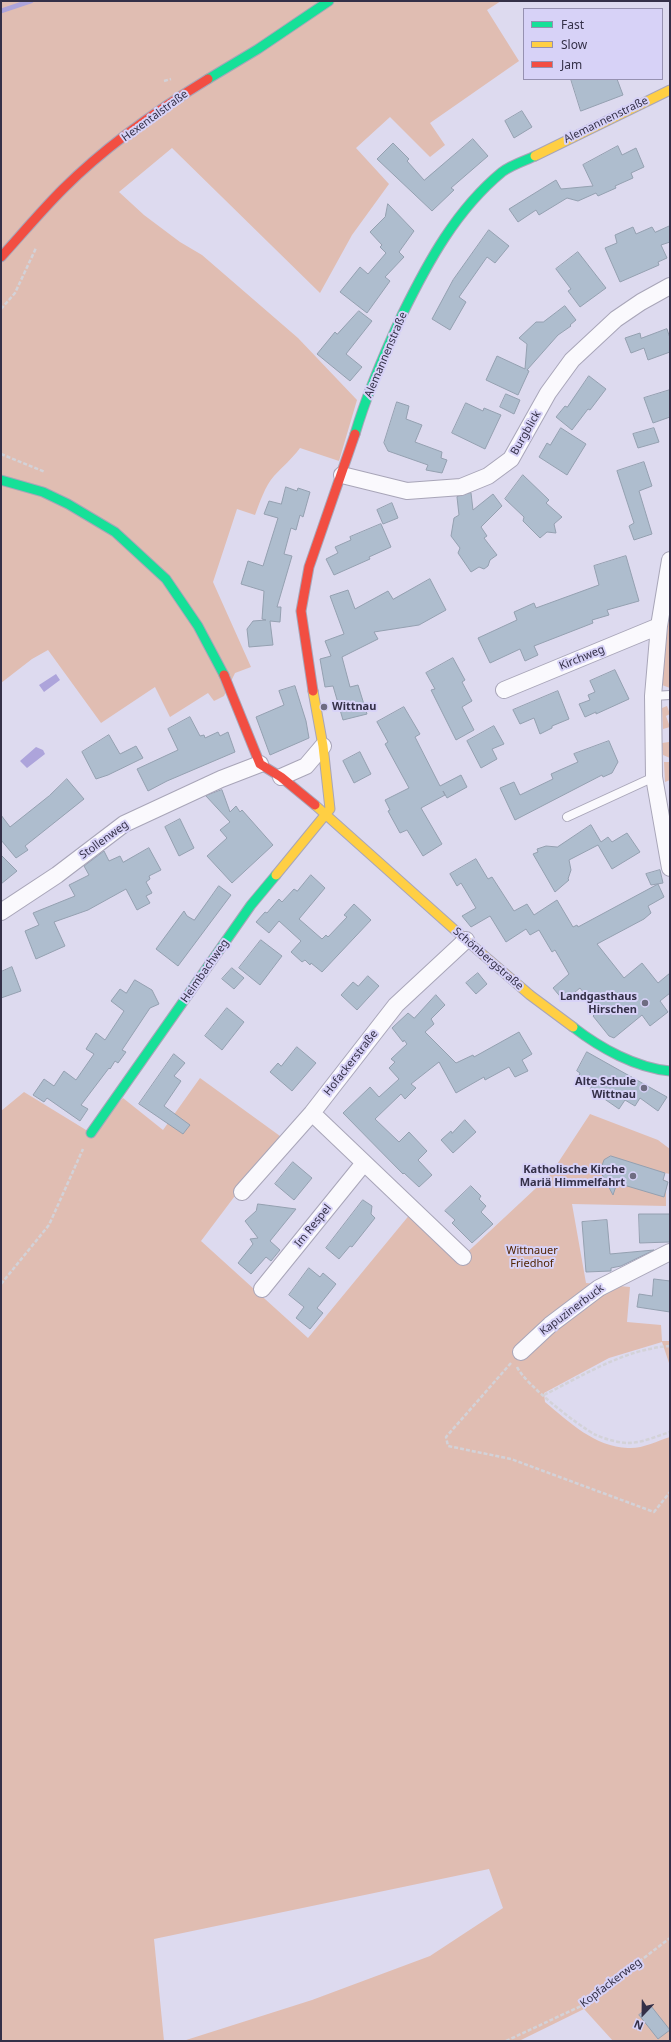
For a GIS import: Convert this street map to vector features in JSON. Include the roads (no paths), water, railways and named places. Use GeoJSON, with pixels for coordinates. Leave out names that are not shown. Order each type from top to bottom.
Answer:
{"type":"FeatureCollection","features":[{"type":"Feature","properties":{"kind":"street","name":"Hexentalstraße"},"geometry":{"type":"LineString","coordinates":[[1,257],[63,189],[111,148],[181,96],[258,49],[329,1]]}},
{"type":"Feature","properties":{"kind":"street","name":"Alemannenstraße"},"geometry":{"type":"LineString","coordinates":[[326,814],[330,809],[322,746],[301,612],[309,567],[342,475],[359,420],[382,358],[416,287],[460,214],[503,171],[670,90]]}},
{"type":"Feature","properties":{"kind":"street","name":"Burgblick"},"geometry":{"type":"LineString","coordinates":[[342,475],[407,491],[461,487],[488,476],[511,459],[548,393],[572,360],[616,319],[641,302],[670,286]]}},
{"type":"Feature","properties":{"kind":"street"},"geometry":{"type":"LineString","coordinates":[[1,480],[44,492],[102,524],[115,532],[166,579],[198,626],[226,679],[260,764]]}},
{"type":"Feature","properties":{"kind":"street"},"geometry":{"type":"LineString","coordinates":[[670,560],[659,626],[653,696],[654,777],[666,821],[670,868]]}},
{"type":"Feature","properties":{"kind":"street","name":"Kirchweg"},"geometry":{"type":"LineString","coordinates":[[504,690],[659,626]]}},
{"type":"Feature","properties":{"kind":"street"},"geometry":{"type":"LineString","coordinates":[[281,777],[306,766],[322,746]]}},
{"type":"Feature","properties":{"kind":"street","name":"Schönbergstraße"},"geometry":{"type":"LineString","coordinates":[[260,764],[281,777],[326,814],[466,940],[530,995],[585,1036],[620,1056],[659,1070],[670,1071]]}},
{"type":"Feature","properties":{"kind":"street","name":"Stollenweg"},"geometry":{"type":"LineString","coordinates":[[1,912],[57,875],[124,824],[186,794],[260,764]]}},
{"type":"Feature","properties":{"kind":"street","name":"Heimbachweg"},"geometry":{"type":"LineString","coordinates":[[91,1133],[251,905],[326,814]]}},
{"type":"Feature","properties":{"kind":"street","name":"Hofackerstraße"},"geometry":{"type":"LineString","coordinates":[[242,1192],[312,1113],[396,1005],[466,940]]}},
{"type":"Feature","properties":{"kind":"street"},"geometry":{"type":"LineString","coordinates":[[312,1113],[463,1257]]}},
{"type":"Feature","properties":{"kind":"street","name":"Im Respel"},"geometry":{"type":"LineString","coordinates":[[262,1290],[364,1163]]}},
{"type":"Feature","properties":{"kind":"street","name":"Kapuzinerbuck"},"geometry":{"type":"LineString","coordinates":[[521,1352],[550,1325],[599,1288],[670,1252]]}},
{"type":"Feature","properties":{"kind":"lane"},"geometry":{"type":"LineString","coordinates":[[653,696],[670,695]]}},
{"type":"Feature","properties":{"kind":"lane"},"geometry":{"type":"LineString","coordinates":[[567,817],[654,777]]}},
{"type":"Feature","properties":{"kind":"waterway"},"geometry":{"type":"LineString","coordinates":[[1,11],[31,1]]}},
{"type":"Feature","properties":{"kind":"place","name":"Wittnau"},"geometry":{"type":"Point","coordinates":[324,707]}},
{"type":"Feature","properties":{"kind":"place","name":"Landgasthaus Hirschen"},"geometry":{"type":"Point","coordinates":[645,1003]}},
{"type":"Feature","properties":{"kind":"place","name":"Alte Schule Wittnau"},"geometry":{"type":"Point","coordinates":[644,1088]}},
{"type":"Feature","properties":{"kind":"place","name":"Katholische Kirche Mariä Himmelfahrt"},"geometry":{"type":"Point","coordinates":[633,1176]}},
{"type":"Feature","properties":{"kind":"park label","name":"Wittnauer Friedhof"},"geometry":{"type":"Point","coordinates":[532,1257]}}]}
